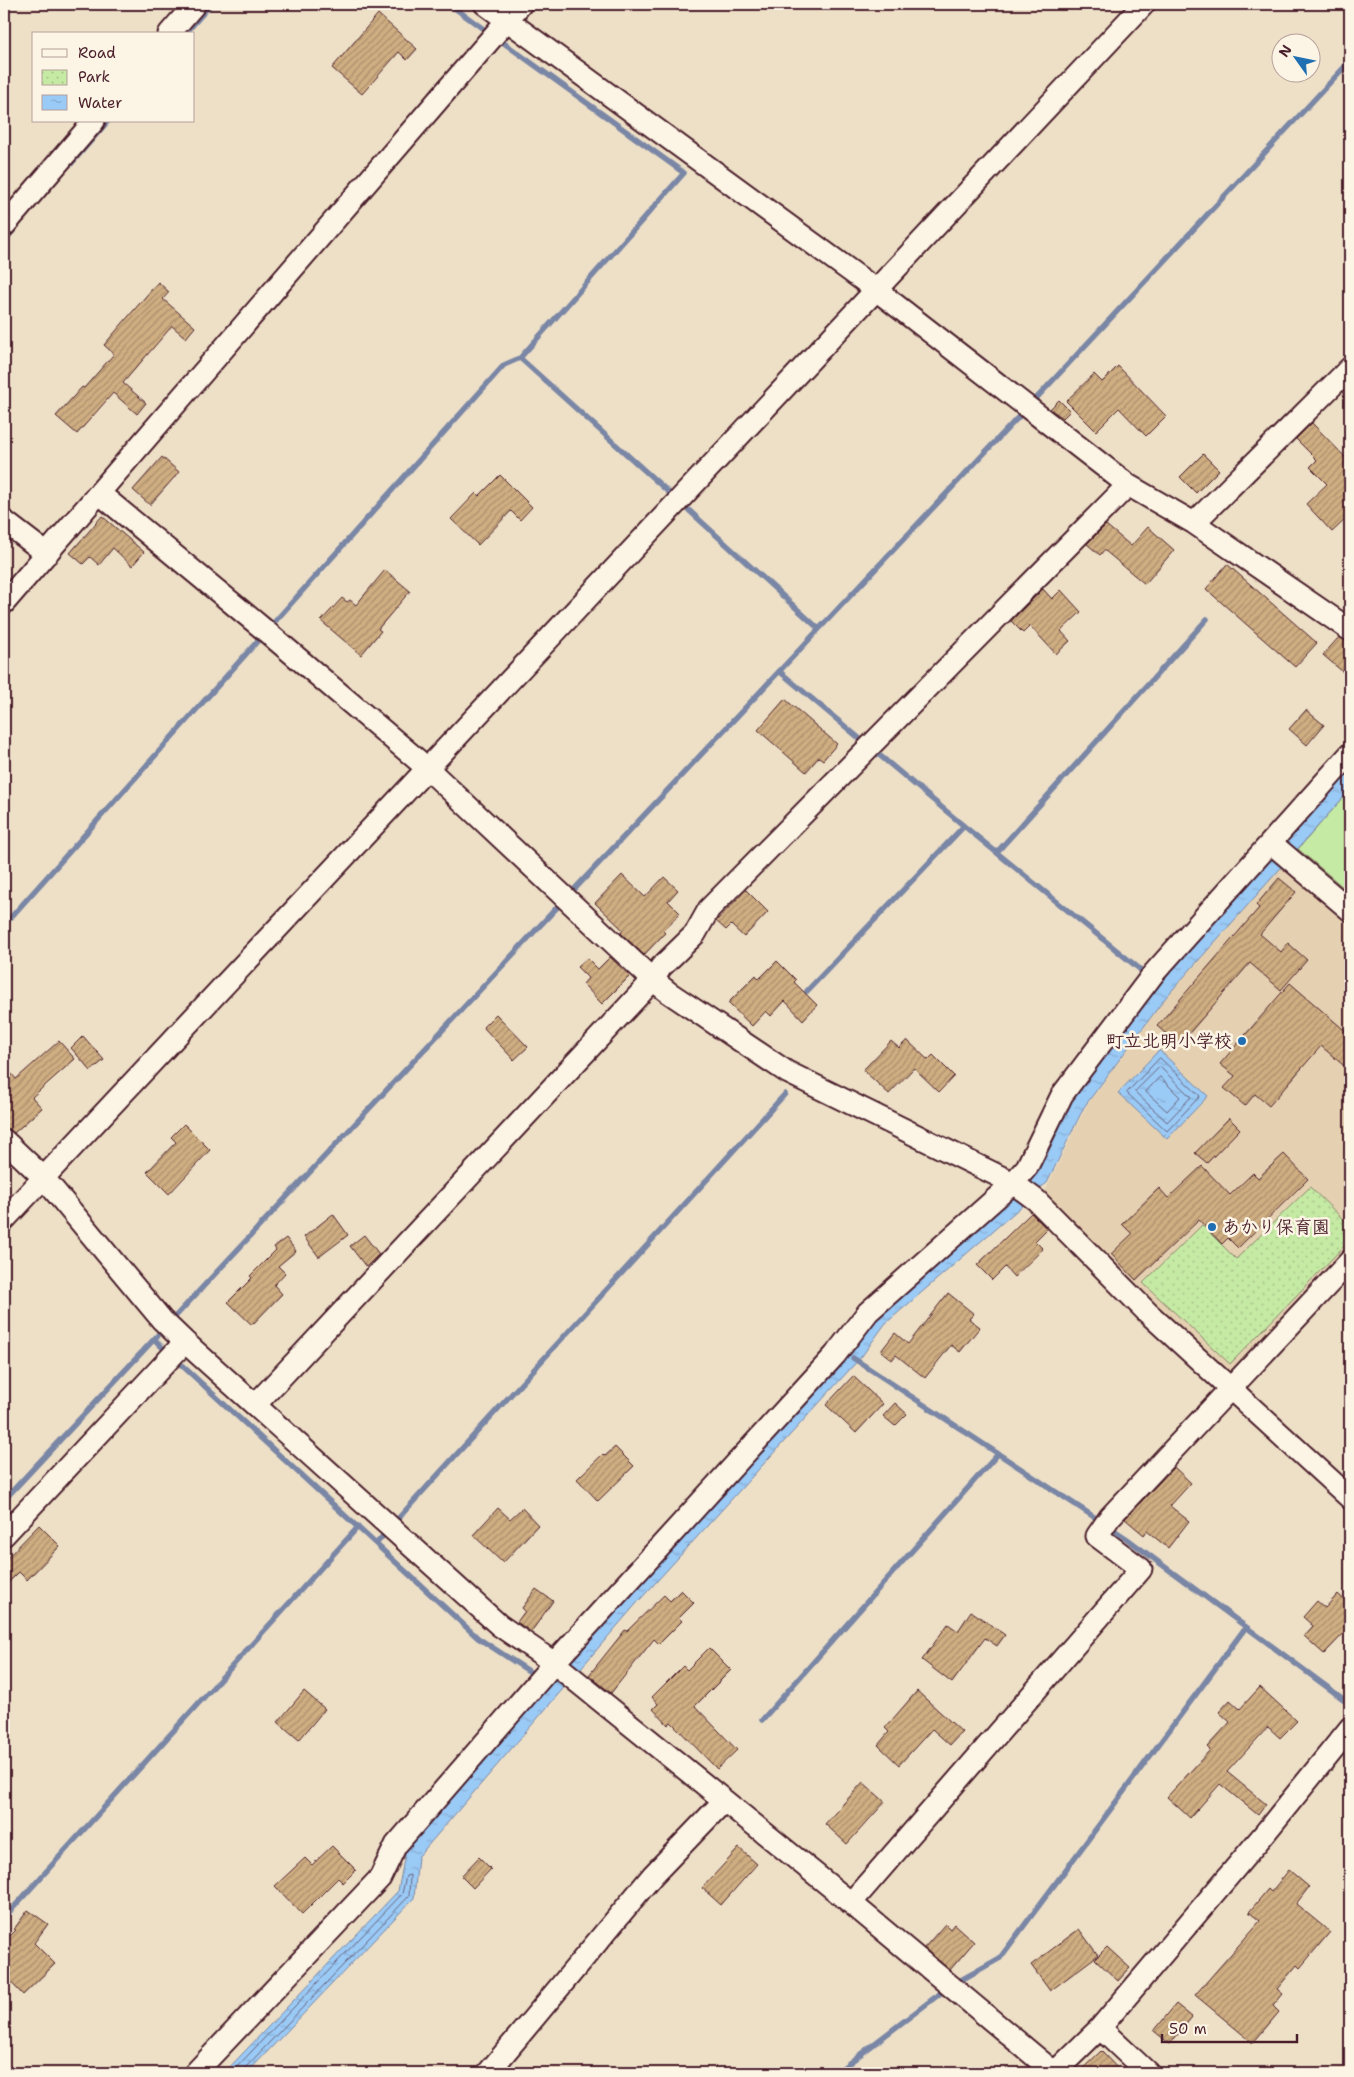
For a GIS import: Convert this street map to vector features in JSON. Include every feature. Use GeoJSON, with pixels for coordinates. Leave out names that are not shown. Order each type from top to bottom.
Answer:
{"type":"FeatureCollection","features":[{"type":"Feature","properties":{"kind":"street"},"geometry":{"type":"LineString","coordinates":[[171,32],[195,4]]}},
{"type":"Feature","properties":{"kind":"street"},"geometry":{"type":"LineString","coordinates":[[485,4],[497,30],[875,290],[1128,485],[1194,523],[1350,630]]}},
{"type":"Feature","properties":{"kind":"street"},"geometry":{"type":"LineString","coordinates":[[4,603],[521,4]]}},
{"type":"Feature","properties":{"kind":"street"},"geometry":{"type":"LineString","coordinates":[[4,1220],[1144,4]]}},
{"type":"Feature","properties":{"kind":"street"},"geometry":{"type":"LineString","coordinates":[[4,226],[93,122]]}},
{"type":"Feature","properties":{"kind":"street"},"geometry":{"type":"LineString","coordinates":[[1194,523],[1350,368]]}},
{"type":"Feature","properties":{"kind":"street"},"geometry":{"type":"LineString","coordinates":[[255,1405],[653,980],[661,967],[695,934],[709,910],[1128,485]]}},
{"type":"Feature","properties":{"kind":"street"},"geometry":{"type":"LineString","coordinates":[[99,493],[427,768],[653,980],[787,1072],[1023,1190],[1148,1313],[1350,1498]]}},
{"type":"Feature","properties":{"kind":"street"},"geometry":{"type":"LineString","coordinates":[[4,521],[47,554]]}},
{"type":"Feature","properties":{"kind":"street"},"geometry":{"type":"LineString","coordinates":[[195,2073],[380,1878],[396,1845],[553,1674],[835,1355],[868,1312],[1023,1190],[1028,1167],[1062,1095],[1150,978],[1279,850],[1350,754]]}},
{"type":"Feature","properties":{"kind":"street"},"geometry":{"type":"LineString","coordinates":[[1279,850],[1350,910]]}},
{"type":"Feature","properties":{"kind":"street"},"geometry":{"type":"LineString","coordinates":[[4,1140],[43,1177],[173,1340],[255,1405],[553,1674],[724,1801],[851,1903],[1054,2073],[1100,2028],[1265,1833],[1350,1728]]}},
{"type":"Feature","properties":{"kind":"street"},"geometry":{"type":"LineString","coordinates":[[851,1903],[1141,1569],[1097,1536],[1106,1524],[1230,1388],[1350,1261]]}},
{"type":"Feature","properties":{"kind":"street"},"geometry":{"type":"LineString","coordinates":[[4,1535],[173,1340]]}},
{"type":"Feature","properties":{"kind":"street"},"geometry":{"type":"LineString","coordinates":[[488,2073],[653,1875],[724,1801]]}},
{"type":"Feature","properties":{"kind":"street"},"geometry":{"type":"LineString","coordinates":[[1100,2028],[1148,2073]]}},
{"type":"Feature","properties":{"kind":"shaded area"},"geometry":{"type":"Polygon","coordinates":[[[1350,790],[1350,1246],[1231,1370],[1223,1370],[1153,1308],[1043,1195],[1086,1106],[1166,997],[1350,790]]]}},
{"type":"Feature","properties":{"kind":"green space"},"geometry":{"type":"Polygon","coordinates":[[[1350,790],[1350,893],[1298,849],[1350,790]]]}},
{"type":"Feature","properties":{"kind":"green space"},"geometry":{"type":"Polygon","coordinates":[[[1310,1187],[1350,1226],[1350,1240],[1230,1364],[1143,1283],[1202,1225],[1236,1259],[1310,1187]]]}},
{"type":"Feature","properties":{"kind":"water"},"geometry":{"type":"Polygon","coordinates":[[[1350,771],[1350,790],[1166,997],[1084,1107],[1047,1183],[1028,1197],[1023,1205],[885,1324],[862,1356],[637,1603],[418,1857],[414,1898],[247,2073],[224,2073],[398,1891],[406,1849],[628,1596],[852,1351],[876,1319],[1012,1197],[1032,1186],[1032,1180],[1047,1155],[1071,1102],[1156,989],[1350,771]]]}},
{"type":"Feature","properties":{"kind":"water"},"geometry":{"type":"Polygon","coordinates":[[[1159,1050],[1208,1096],[1167,1139],[1118,1093],[1159,1050]]]}},
{"type":"Feature","properties":{"kind":"building"},"geometry":{"type":"Polygon","coordinates":[[[378,14],[417,49],[407,60],[399,52],[362,94],[332,68],[378,14]]]}},
{"type":"Feature","properties":{"kind":"building"},"geometry":{"type":"Polygon","coordinates":[[[158,282],[169,292],[163,299],[195,327],[186,338],[172,326],[123,383],[146,403],[137,414],[113,393],[77,434],[56,416],[114,354],[104,345],[158,282]]]}},
{"type":"Feature","properties":{"kind":"building"},"geometry":{"type":"Polygon","coordinates":[[[1118,366],[1166,416],[1146,436],[1119,408],[1096,431],[1066,401],[1094,374],[1102,382],[1118,366]]]}},
{"type":"Feature","properties":{"kind":"building"},"geometry":{"type":"Polygon","coordinates":[[[1059,400],[1070,411],[1063,418],[1050,409],[1059,400]]]}},
{"type":"Feature","properties":{"kind":"building"},"geometry":{"type":"Polygon","coordinates":[[[1312,423],[1350,462],[1350,515],[1332,532],[1306,504],[1327,484],[1310,467],[1317,460],[1296,439],[1312,423]]]}},
{"type":"Feature","properties":{"kind":"building"},"geometry":{"type":"Polygon","coordinates":[[[1203,454],[1219,470],[1196,493],[1180,477],[1203,454]]]}},
{"type":"Feature","properties":{"kind":"building"},"geometry":{"type":"Polygon","coordinates":[[[162,457],[179,472],[150,505],[133,490],[162,457]]]}},
{"type":"Feature","properties":{"kind":"building"},"geometry":{"type":"Polygon","coordinates":[[[500,475],[532,507],[520,520],[511,511],[478,545],[451,519],[476,493],[479,496],[500,475]]]}},
{"type":"Feature","properties":{"kind":"building"},"geometry":{"type":"Polygon","coordinates":[[[102,516],[144,552],[132,566],[113,548],[99,565],[90,557],[83,564],[70,553],[102,516]]]}},
{"type":"Feature","properties":{"kind":"building"},"geometry":{"type":"Polygon","coordinates":[[[1106,525],[1131,546],[1148,527],[1174,550],[1145,584],[1104,550],[1100,555],[1087,544],[1106,525]]]}},
{"type":"Feature","properties":{"kind":"building"},"geometry":{"type":"Polygon","coordinates":[[[1227,564],[1317,643],[1295,667],[1206,589],[1227,564]]]}},
{"type":"Feature","properties":{"kind":"building"},"geometry":{"type":"Polygon","coordinates":[[[385,570],[410,591],[378,629],[381,631],[361,655],[321,621],[342,598],[347,602],[350,600],[356,605],[385,570]]]}},
{"type":"Feature","properties":{"kind":"building"},"geometry":{"type":"Polygon","coordinates":[[[1043,589],[1052,599],[1061,590],[1081,612],[1061,631],[1070,641],[1056,654],[1030,626],[1023,633],[1011,621],[1043,589]]]}},
{"type":"Feature","properties":{"kind":"building"},"geometry":{"type":"Polygon","coordinates":[[[1339,637],[1350,643],[1350,678],[1323,655],[1339,637]]]}},
{"type":"Feature","properties":{"kind":"building"},"geometry":{"type":"Polygon","coordinates":[[[785,699],[837,744],[823,760],[819,757],[806,772],[758,730],[785,699]]]}},
{"type":"Feature","properties":{"kind":"building"},"geometry":{"type":"Polygon","coordinates":[[[1306,710],[1324,725],[1307,745],[1289,729],[1306,710]]]}},
{"type":"Feature","properties":{"kind":"building"},"geometry":{"type":"Polygon","coordinates":[[[622,875],[645,897],[664,877],[678,890],[668,901],[680,913],[663,931],[665,933],[644,955],[621,933],[623,930],[595,903],[622,875]]]}},
{"type":"Feature","properties":{"kind":"building"},"geometry":{"type":"Polygon","coordinates":[[[1279,878],[1296,892],[1260,934],[1281,952],[1288,943],[1307,960],[1281,990],[1250,963],[1179,1045],[1157,1026],[1259,908],[1256,905],[1279,878]]]}},
{"type":"Feature","properties":{"kind":"building"},"geometry":{"type":"Polygon","coordinates":[[[746,890],[768,912],[744,937],[731,925],[726,930],[716,921],[746,890]]]}},
{"type":"Feature","properties":{"kind":"building"},"geometry":{"type":"Polygon","coordinates":[[[610,957],[630,976],[602,1004],[583,984],[588,978],[577,967],[587,958],[598,969],[610,957]]]}},
{"type":"Feature","properties":{"kind":"building"},"geometry":{"type":"Polygon","coordinates":[[[777,961],[796,980],[794,982],[817,1005],[803,1020],[785,1001],[771,1016],[766,1011],[752,1026],[728,1003],[756,975],[759,979],[777,961]]]}},
{"type":"Feature","properties":{"kind":"building"},"geometry":{"type":"Polygon","coordinates":[[[1290,983],[1350,1035],[1350,1071],[1321,1046],[1269,1106],[1255,1094],[1245,1106],[1224,1088],[1235,1076],[1220,1064],[1290,983]]]}},
{"type":"Feature","properties":{"kind":"building"},"geometry":{"type":"Polygon","coordinates":[[[496,1014],[528,1047],[514,1060],[483,1027],[496,1014]]]}},
{"type":"Feature","properties":{"kind":"building"},"geometry":{"type":"Polygon","coordinates":[[[83,1036],[104,1060],[91,1071],[71,1048],[83,1036]]]}},
{"type":"Feature","properties":{"kind":"building"},"geometry":{"type":"Polygon","coordinates":[[[907,1040],[928,1060],[933,1055],[954,1076],[939,1092],[914,1068],[889,1094],[863,1070],[891,1041],[899,1048],[907,1040]]]}},
{"type":"Feature","properties":{"kind":"building"},"geometry":{"type":"Polygon","coordinates":[[[59,1041],[75,1059],[32,1097],[42,1108],[14,1133],[4,1128],[4,1065],[16,1079],[59,1041]]]}},
{"type":"Feature","properties":{"kind":"building"},"geometry":{"type":"Polygon","coordinates":[[[1229,1118],[1240,1129],[1207,1163],[1195,1153],[1229,1118]]]}},
{"type":"Feature","properties":{"kind":"building"},"geometry":{"type":"Polygon","coordinates":[[[184,1124],[210,1150],[169,1194],[147,1172],[176,1142],[171,1137],[184,1124]]]}},
{"type":"Feature","properties":{"kind":"building"},"geometry":{"type":"Polygon","coordinates":[[[1284,1154],[1308,1179],[1238,1248],[1228,1238],[1222,1244],[1199,1220],[1136,1280],[1111,1254],[1132,1234],[1122,1224],[1159,1188],[1168,1198],[1202,1166],[1230,1195],[1253,1173],[1258,1178],[1284,1154]]]}},
{"type":"Feature","properties":{"kind":"building"},"geometry":{"type":"Polygon","coordinates":[[[1031,1213],[1047,1229],[1035,1241],[1043,1249],[1014,1277],[1005,1267],[992,1280],[977,1265],[1031,1213]]]}},
{"type":"Feature","properties":{"kind":"building"},"geometry":{"type":"Polygon","coordinates":[[[333,1214],[348,1235],[319,1257],[304,1237],[333,1214]]]}},
{"type":"Feature","properties":{"kind":"building"},"geometry":{"type":"Polygon","coordinates":[[[364,1235],[379,1254],[366,1267],[350,1246],[364,1235]]]}},
{"type":"Feature","properties":{"kind":"building"},"geometry":{"type":"Polygon","coordinates":[[[286,1238],[296,1251],[278,1266],[285,1273],[274,1285],[282,1294],[252,1325],[228,1302],[276,1250],[274,1247],[286,1238]]]}},
{"type":"Feature","properties":{"kind":"building"},"geometry":{"type":"Polygon","coordinates":[[[948,1293],[974,1314],[969,1319],[980,1327],[960,1352],[951,1345],[925,1378],[896,1355],[892,1360],[881,1351],[895,1333],[908,1344],[948,1293]]]}},
{"type":"Feature","properties":{"kind":"building"},"geometry":{"type":"Polygon","coordinates":[[[853,1376],[883,1404],[856,1433],[826,1405],[853,1376]]]}},
{"type":"Feature","properties":{"kind":"building"},"geometry":{"type":"Polygon","coordinates":[[[895,1403],[907,1414],[895,1426],[883,1416],[895,1403]]]}},
{"type":"Feature","properties":{"kind":"building"},"geometry":{"type":"Polygon","coordinates":[[[615,1447],[634,1466],[598,1501],[577,1479],[603,1454],[605,1456],[615,1447]]]}},
{"type":"Feature","properties":{"kind":"building"},"geometry":{"type":"Polygon","coordinates":[[[1174,1467],[1191,1483],[1170,1506],[1189,1521],[1168,1548],[1147,1531],[1144,1535],[1125,1519],[1174,1467]]]}},
{"type":"Feature","properties":{"kind":"building"},"geometry":{"type":"Polygon","coordinates":[[[498,1508],[510,1519],[522,1508],[538,1525],[503,1563],[473,1535],[498,1508]]]}},
{"type":"Feature","properties":{"kind":"building"},"geometry":{"type":"Polygon","coordinates":[[[39,1525],[60,1546],[27,1580],[19,1572],[4,1587],[4,1561],[39,1525]]]}},
{"type":"Feature","properties":{"kind":"building"},"geometry":{"type":"Polygon","coordinates":[[[536,1589],[553,1601],[531,1632],[517,1622],[525,1611],[522,1608],[536,1589]]]}},
{"type":"Feature","properties":{"kind":"building"},"geometry":{"type":"Polygon","coordinates":[[[681,1590],[694,1603],[679,1618],[682,1621],[659,1644],[654,1639],[611,1693],[589,1675],[625,1630],[627,1631],[664,1595],[670,1601],[681,1590]]]}},
{"type":"Feature","properties":{"kind":"building"},"geometry":{"type":"Polygon","coordinates":[[[1338,1594],[1350,1605],[1350,1627],[1324,1654],[1304,1636],[1313,1626],[1303,1617],[1317,1601],[1325,1608],[1338,1594]]]}},
{"type":"Feature","properties":{"kind":"building"},"geometry":{"type":"Polygon","coordinates":[[[971,1611],[1005,1635],[997,1646],[985,1638],[952,1683],[922,1660],[948,1624],[958,1631],[971,1611]]]}},
{"type":"Feature","properties":{"kind":"building"},"geometry":{"type":"Polygon","coordinates":[[[709,1648],[731,1670],[695,1706],[737,1750],[717,1769],[671,1722],[668,1725],[653,1709],[658,1704],[652,1697],[683,1666],[687,1670],[709,1648]]]}},
{"type":"Feature","properties":{"kind":"building"},"geometry":{"type":"Polygon","coordinates":[[[1260,1687],[1297,1721],[1280,1738],[1268,1727],[1227,1772],[1266,1804],[1258,1815],[1220,1784],[1190,1818],[1167,1797],[1210,1750],[1207,1747],[1230,1722],[1219,1712],[1230,1700],[1240,1709],[1260,1687]]]}},
{"type":"Feature","properties":{"kind":"building"},"geometry":{"type":"Polygon","coordinates":[[[304,1691],[325,1709],[299,1740],[278,1722],[304,1691]]]}},
{"type":"Feature","properties":{"kind":"building"},"geometry":{"type":"Polygon","coordinates":[[[917,1691],[962,1732],[950,1745],[932,1729],[899,1765],[878,1745],[889,1732],[885,1728],[917,1691]]]}},
{"type":"Feature","properties":{"kind":"building"},"geometry":{"type":"Polygon","coordinates":[[[863,1782],[885,1802],[847,1844],[825,1824],[863,1782]]]}},
{"type":"Feature","properties":{"kind":"building"},"geometry":{"type":"Polygon","coordinates":[[[332,1846],[356,1870],[343,1883],[338,1878],[302,1914],[275,1886],[305,1858],[312,1865],[332,1846]]]}},
{"type":"Feature","properties":{"kind":"building"},"geometry":{"type":"Polygon","coordinates":[[[739,1848],[757,1864],[721,1905],[702,1888],[739,1848]]]}},
{"type":"Feature","properties":{"kind":"building"},"geometry":{"type":"Polygon","coordinates":[[[479,1857],[491,1869],[473,1888],[461,1876],[479,1857]]]}},
{"type":"Feature","properties":{"kind":"building"},"geometry":{"type":"Polygon","coordinates":[[[1289,1870],[1309,1887],[1296,1904],[1330,1932],[1300,1968],[1297,1965],[1277,1989],[1283,1994],[1273,2006],[1279,2012],[1253,2043],[1195,1995],[1260,1921],[1249,1912],[1268,1889],[1271,1892],[1289,1870]]]}},
{"type":"Feature","properties":{"kind":"building"},"geometry":{"type":"Polygon","coordinates":[[[28,1910],[48,1924],[34,1943],[55,1964],[23,1995],[4,1975],[4,1942],[16,1930],[14,1929],[28,1910]]]}},
{"type":"Feature","properties":{"kind":"building"},"geometry":{"type":"Polygon","coordinates":[[[945,1924],[950,1929],[954,1924],[974,1942],[950,1970],[924,1948],[945,1924]]]}},
{"type":"Feature","properties":{"kind":"building"},"geometry":{"type":"Polygon","coordinates":[[[1079,1929],[1098,1955],[1050,1991],[1031,1965],[1079,1929]]]}},
{"type":"Feature","properties":{"kind":"building"},"geometry":{"type":"Polygon","coordinates":[[[1107,1947],[1130,1968],[1118,1981],[1095,1959],[1107,1947]]]}},
{"type":"Feature","properties":{"kind":"building"},"geometry":{"type":"Polygon","coordinates":[[[1176,2004],[1192,2017],[1170,2044],[1154,2031],[1176,2004]]]}},
{"type":"Feature","properties":{"kind":"building"},"geometry":{"type":"Polygon","coordinates":[[[1101,2051],[1122,2073],[1078,2073],[1101,2051]]]}},
{"type":"Feature","properties":{"kind":"waterway"},"geometry":{"type":"LineString","coordinates":[[187,32],[211,4]]}},
{"type":"Feature","properties":{"kind":"waterway"},"geometry":{"type":"LineString","coordinates":[[449,4],[489,33]]}},
{"type":"Feature","properties":{"kind":"waterway"},"geometry":{"type":"LineString","coordinates":[[497,38],[684,173],[520,358],[675,498]]}},
{"type":"Feature","properties":{"kind":"waterway"},"geometry":{"type":"LineString","coordinates":[[1031,404],[1350,61]]}},
{"type":"Feature","properties":{"kind":"waterway"},"geometry":{"type":"LineString","coordinates":[[71,164],[107,122]]}},
{"type":"Feature","properties":{"kind":"waterway"},"geometry":{"type":"LineString","coordinates":[[4,241],[14,230]]}},
{"type":"Feature","properties":{"kind":"waterway"},"geometry":{"type":"LineString","coordinates":[[4,925],[504,365],[520,358]]}},
{"type":"Feature","properties":{"kind":"waterway"},"geometry":{"type":"LineString","coordinates":[[569,895],[1025,410]]}},
{"type":"Feature","properties":{"kind":"waterway"},"geometry":{"type":"LineString","coordinates":[[682,504],[819,629]]}},
{"type":"Feature","properties":{"kind":"waterway"},"geometry":{"type":"LineString","coordinates":[[997,852],[1207,619]]}},
{"type":"Feature","properties":{"kind":"waterway"},"geometry":{"type":"LineString","coordinates":[[779,671],[964,826],[1147,975]]}},
{"type":"Feature","properties":{"kind":"waterway"},"geometry":{"type":"LineString","coordinates":[[807,991],[964,826]]}},
{"type":"Feature","properties":{"kind":"waterway"},"geometry":{"type":"LineString","coordinates":[[4,1500],[562,902]]}},
{"type":"Feature","properties":{"kind":"waterway"},"geometry":{"type":"LineString","coordinates":[[394,1523],[785,1094]]}},
{"type":"Feature","properties":{"kind":"waterway"},"geometry":{"type":"LineString","coordinates":[[154,1339],[168,1353]]}},
{"type":"Feature","properties":{"kind":"waterway"},"geometry":{"type":"LineString","coordinates":[[853,1358],[1126,1538],[1350,1704]]}},
{"type":"Feature","properties":{"kind":"waterway"},"geometry":{"type":"LineString","coordinates":[[175,1359],[478,1638],[538,1677]]}},
{"type":"Feature","properties":{"kind":"waterway"},"geometry":{"type":"LineString","coordinates":[[762,1720],[998,1454]]}},
{"type":"Feature","properties":{"kind":"waterway"},"geometry":{"type":"LineString","coordinates":[[4,1918],[358,1527]]}},
{"type":"Feature","properties":{"kind":"waterway"},"geometry":{"type":"LineString","coordinates":[[376,1544],[388,1530]]}},
{"type":"Feature","properties":{"kind":"waterway"},"geometry":{"type":"LineString","coordinates":[[954,1984],[1000,1958],[1246,1627]]}},
{"type":"Feature","properties":{"kind":"waterway"},"geometry":{"type":"LineString","coordinates":[[836,2073],[946,1989]]}},
{"type":"Feature","properties":{"kind":"place","name":"町立北明小学校"},"geometry":{"type":"Point","coordinates":[1242,1041]}},
{"type":"Feature","properties":{"kind":"place","name":"あかり保育園"},"geometry":{"type":"Point","coordinates":[1212,1227]}}]}
